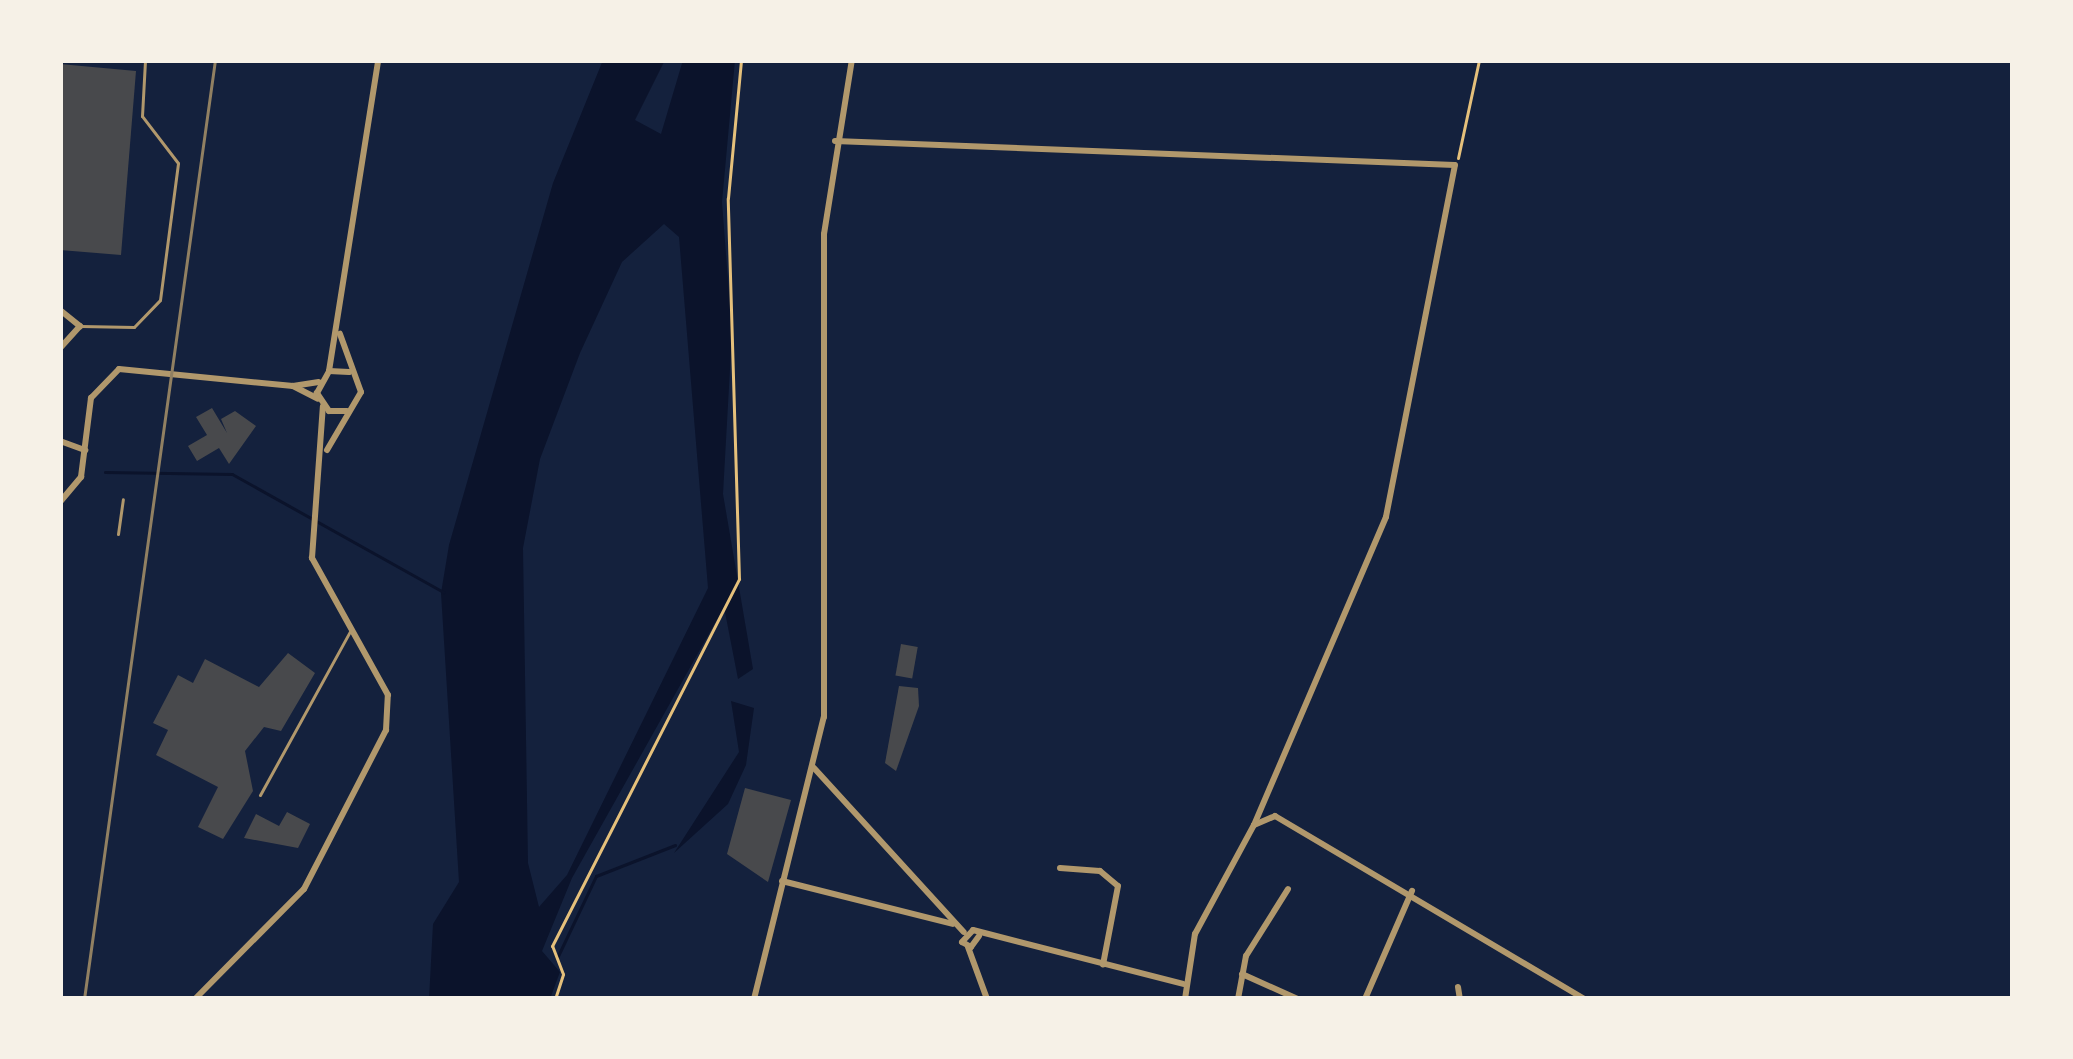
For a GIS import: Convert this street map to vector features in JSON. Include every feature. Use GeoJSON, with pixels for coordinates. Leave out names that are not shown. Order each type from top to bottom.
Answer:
{"type":"FeatureCollection","features":[{"type":"Feature","properties":{"kind":"street"},"geometry":{"type":"LineString","coordinates":[[60,502],[71,490],[85,450],[100,382],[129,365],[293,386],[319,382],[329,371],[340,330],[378,60]]}},
{"type":"Feature","properties":{"kind":"street"},"geometry":{"type":"LineString","coordinates":[[754,999],[814,768],[829,652],[823,246],[835,141],[852,60]]}},
{"type":"Feature","properties":{"kind":"street"},"geometry":{"type":"LineString","coordinates":[[835,141],[1455,165],[1386,517],[1254,825],[1195,934],[1183,984],[1185,999]]}},
{"type":"Feature","properties":{"kind":"street"},"geometry":{"type":"LineString","coordinates":[[60,310],[80,326],[60,348]]}},
{"type":"Feature","properties":{"kind":"street"},"geometry":{"type":"LineString","coordinates":[[325,453],[361,392],[340,330]]}},
{"type":"Feature","properties":{"kind":"street"},"geometry":{"type":"LineString","coordinates":[[329,371],[352,373]]}},
{"type":"Feature","properties":{"kind":"street"},"geometry":{"type":"LineString","coordinates":[[195,999],[304,890],[386,730],[388,695],[312,558],[325,453],[319,382]]}},
{"type":"Feature","properties":{"kind":"street"},"geometry":{"type":"LineString","coordinates":[[293,386],[320,403],[351,410]]}},
{"type":"Feature","properties":{"kind":"street"},"geometry":{"type":"LineString","coordinates":[[60,441],[85,450]]}},
{"type":"Feature","properties":{"kind":"street"},"geometry":{"type":"LineString","coordinates":[[60,493],[71,490]]}},
{"type":"Feature","properties":{"kind":"street"},"geometry":{"type":"LineString","coordinates":[[814,768],[964,932],[1183,984]]}},
{"type":"Feature","properties":{"kind":"street"},"geometry":{"type":"LineString","coordinates":[[1254,825],[1275,816],[1307,826],[1584,999]]}},
{"type":"Feature","properties":{"kind":"street"},"geometry":{"type":"LineString","coordinates":[[1060,868],[1100,871],[1118,886],[1103,966]]}},
{"type":"Feature","properties":{"kind":"street"},"geometry":{"type":"LineString","coordinates":[[782,881],[955,924]]}},
{"type":"Feature","properties":{"kind":"street"},"geometry":{"type":"LineString","coordinates":[[1238,999],[1241,974],[1288,889]]}},
{"type":"Feature","properties":{"kind":"street"},"geometry":{"type":"LineString","coordinates":[[1365,999],[1412,891]]}},
{"type":"Feature","properties":{"kind":"street"},"geometry":{"type":"LineString","coordinates":[[964,932],[987,999]]}},
{"type":"Feature","properties":{"kind":"street"},"geometry":{"type":"LineString","coordinates":[[968,947],[979,936]]}},
{"type":"Feature","properties":{"kind":"street"},"geometry":{"type":"LineString","coordinates":[[1241,974],[1298,999]]}},
{"type":"Feature","properties":{"kind":"street"},"geometry":{"type":"LineString","coordinates":[[1458,987],[1460,999]]}},
{"type":"Feature","properties":{"kind":"lane"},"geometry":{"type":"LineString","coordinates":[[80,326],[134,327],[160,300],[178,163],[142,116],[145,60]]}},
{"type":"Feature","properties":{"kind":"lane"},"geometry":{"type":"LineString","coordinates":[[118,534],[123,500]]}},
{"type":"Feature","properties":{"kind":"lane"},"geometry":{"type":"LineString","coordinates":[[260,795],[352,630]]}},
{"type":"Feature","properties":{"kind":"path"},"geometry":{"type":"LineString","coordinates":[[555,999],[561,961],[555,952],[737,587],[728,198],[741,60]]}},
{"type":"Feature","properties":{"kind":"path"},"geometry":{"type":"LineString","coordinates":[[1455,165],[1479,60]]}},
{"type":"Feature","properties":{"kind":"water"},"geometry":{"type":"Polygon","coordinates":[[[603,60],[665,60],[635,120],[661,134],[683,60],[735,60],[722,202],[732,333],[723,494],[753,669],[738,679],[724,607],[572,878],[542,951],[560,972],[550,999],[429,999],[433,924],[459,882],[441,593],[449,545],[553,183],[603,60]],[[664,224],[622,262],[580,353],[540,459],[523,548],[528,863],[539,907],[567,875],[708,588],[679,237],[664,224]]]}},
{"type":"Feature","properties":{"kind":"water"},"geometry":{"type":"Polygon","coordinates":[[[731,701],[754,708],[746,765],[728,804],[674,853],[739,752],[731,701]]]}},
{"type":"Feature","properties":{"kind":"building"},"geometry":{"type":"Polygon","coordinates":[[[60,64],[136,71],[121,255],[60,250],[60,64]]]}},
{"type":"Feature","properties":{"kind":"building"},"geometry":{"type":"Polygon","coordinates":[[[212,408],[227,433],[221,419],[235,411],[256,426],[229,464],[219,448],[197,461],[188,446],[207,435],[196,417],[212,408]]]}},
{"type":"Feature","properties":{"kind":"building"},"geometry":{"type":"Polygon","coordinates":[[[901,644],[918,647],[912,678],[895,676],[901,644]]]}},
{"type":"Feature","properties":{"kind":"building"},"geometry":{"type":"Polygon","coordinates":[[[288,653],[315,673],[281,731],[264,727],[245,751],[253,791],[223,839],[198,827],[218,787],[156,755],[168,730],[153,723],[178,675],[193,683],[205,659],[259,687],[288,653]]]}},
{"type":"Feature","properties":{"kind":"building"},"geometry":{"type":"Polygon","coordinates":[[[899,686],[918,688],[919,706],[896,771],[885,763],[899,686]]]}},
{"type":"Feature","properties":{"kind":"building"},"geometry":{"type":"Polygon","coordinates":[[[745,788],[791,800],[768,882],[727,854],[745,788]]]}},
{"type":"Feature","properties":{"kind":"building"},"geometry":{"type":"Polygon","coordinates":[[[287,812],[310,824],[298,848],[244,838],[256,814],[279,826],[287,812]]]}},
{"type":"Feature","properties":{"kind":"waterway"},"geometry":{"type":"LineString","coordinates":[[105,472],[232,474],[443,592]]}},
{"type":"Feature","properties":{"kind":"waterway"},"geometry":{"type":"LineString","coordinates":[[557,958],[596,876],[675,845]]}},
{"type":"Feature","properties":{"kind":"railway"},"geometry":{"type":"LineString","coordinates":[[84,999],[215,60]]}}]}
